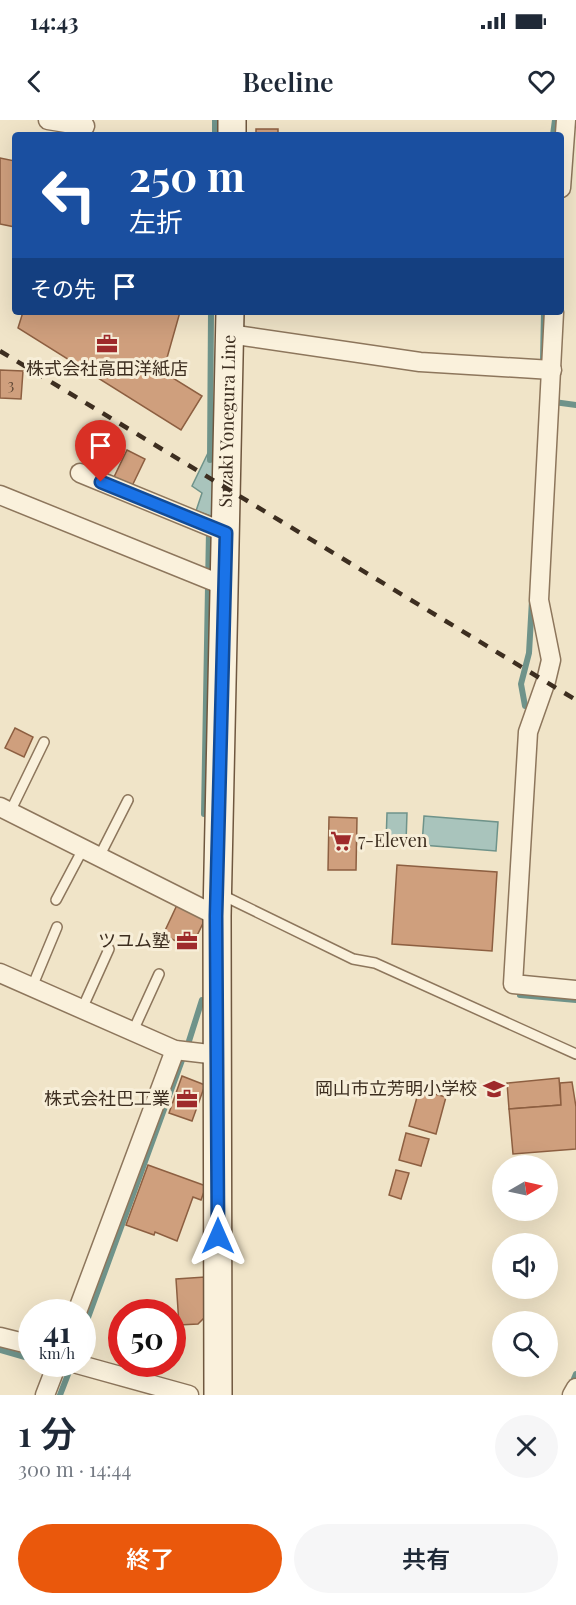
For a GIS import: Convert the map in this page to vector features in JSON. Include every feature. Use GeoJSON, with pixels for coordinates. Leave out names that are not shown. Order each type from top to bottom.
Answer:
{"type":"FeatureCollection","features":[{"type":"Feature","properties":{"kind":"main road","name":"Suzaki Yonegura Line"},"geometry":{"type":"LineString","coordinates":[[218,1395],[214,582],[230,323]]}},
{"type":"Feature","properties":{"kind":"street"},"geometry":{"type":"LineString","coordinates":[[48,120],[85,126]]}},
{"type":"Feature","properties":{"kind":"street"},"geometry":{"type":"LineString","coordinates":[[564,154],[567,120]]}},
{"type":"Feature","properties":{"kind":"street"},"geometry":{"type":"LineString","coordinates":[[554,315],[545,369],[539,600],[550,660],[546,681],[528,732],[513,984],[576,990]]}},
{"type":"Feature","properties":{"kind":"street"},"geometry":{"type":"LineString","coordinates":[[230,323],[420,362],[545,369]]}},
{"type":"Feature","properties":{"kind":"street"},"geometry":{"type":"LineString","coordinates":[[80,473],[216,529]]}},
{"type":"Feature","properties":{"kind":"street"},"geometry":{"type":"LineString","coordinates":[[0,495],[214,582]]}},
{"type":"Feature","properties":{"kind":"street"},"geometry":{"type":"LineString","coordinates":[[5,809],[91,853],[217,904]]}},
{"type":"Feature","properties":{"kind":"street"},"geometry":{"type":"LineString","coordinates":[[0,973],[181,1051],[218,1055]]}},
{"type":"Feature","properties":{"kind":"street"},"geometry":{"type":"LineString","coordinates":[[82,1299],[181,1051]]}},
{"type":"Feature","properties":{"kind":"street"},"geometry":{"type":"LineString","coordinates":[[0,1337],[18,1342]]}},
{"type":"Feature","properties":{"kind":"street"},"geometry":{"type":"LineString","coordinates":[[96,1369],[189,1395]]}},
{"type":"Feature","properties":{"kind":"street"},"geometry":{"type":"LineString","coordinates":[[45,1395],[52,1377]]}},
{"type":"Feature","properties":{"kind":"street"},"geometry":{"type":"LineString","coordinates":[[572,1395],[576,1388]]}},
{"type":"Feature","properties":{"kind":"lane"},"geometry":{"type":"LineString","coordinates":[[5,809],[44,742]]}},
{"type":"Feature","properties":{"kind":"lane"},"geometry":{"type":"LineString","coordinates":[[56,900],[128,800]]}},
{"type":"Feature","properties":{"kind":"lane"},"geometry":{"type":"LineString","coordinates":[[217,904],[353,959],[375,963],[576,1054]]}},
{"type":"Feature","properties":{"kind":"lane"},"geometry":{"type":"LineString","coordinates":[[32,987],[57,927]]}},
{"type":"Feature","properties":{"kind":"lane"},"geometry":{"type":"LineString","coordinates":[[82,1009],[109,949]]}},
{"type":"Feature","properties":{"kind":"lane"},"geometry":{"type":"LineString","coordinates":[[133,1031],[159,974]]}},
{"type":"Feature","properties":{"kind":"water"},"geometry":{"type":"Polygon","coordinates":[[[208,453],[214,453],[214,517],[196,511],[202,493],[192,486],[208,453]]]}},
{"type":"Feature","properties":{"kind":"water"},"geometry":{"type":"Polygon","coordinates":[[[387,813],[407,813],[406,843],[386,843],[387,813]]]}},
{"type":"Feature","properties":{"kind":"water"},"geometry":{"type":"Polygon","coordinates":[[[424,816],[498,822],[496,851],[422,845],[424,816]]]}},
{"type":"Feature","properties":{"kind":"building"},"geometry":{"type":"Polygon","coordinates":[[[256,129],[278,129],[278,132],[256,132],[256,129]]]}},
{"type":"Feature","properties":{"kind":"building"},"geometry":{"type":"Polygon","coordinates":[[[0,158],[12,160],[12,226],[0,224],[0,158]]]}},
{"type":"Feature","properties":{"kind":"building"},"geometry":{"type":"Polygon","coordinates":[[[22,315],[179,315],[163,372],[202,396],[181,430],[18,328],[22,315]]]}},
{"type":"Feature","properties":{"kind":"building"},"geometry":{"type":"Polygon","coordinates":[[[0,370],[23,371],[21,399],[0,398],[0,370]]]}},
{"type":"Feature","properties":{"kind":"building"},"geometry":{"type":"Polygon","coordinates":[[[127,450],[145,459],[132,486],[114,477],[127,450]]]}},
{"type":"Feature","properties":{"kind":"building"},"geometry":{"type":"Polygon","coordinates":[[[15,728],[33,737],[24,757],[5,748],[15,728]]]}},
{"type":"Feature","properties":{"kind":"building"},"geometry":{"type":"Polygon","coordinates":[[[329,817],[357,818],[356,870],[328,870],[329,817]]]}},
{"type":"Feature","properties":{"kind":"building"},"geometry":{"type":"Polygon","coordinates":[[[397,865],[497,872],[492,951],[392,944],[397,865]]]}},
{"type":"Feature","properties":{"kind":"building"},"geometry":{"type":"Polygon","coordinates":[[[177,905],[205,919],[191,948],[163,935],[177,905]]]}},
{"type":"Feature","properties":{"kind":"building"},"geometry":{"type":"Polygon","coordinates":[[[182,1076],[205,1085],[192,1121],[169,1113],[182,1076]]]}},
{"type":"Feature","properties":{"kind":"building"},"geometry":{"type":"Polygon","coordinates":[[[559,1078],[561,1105],[509,1109],[507,1083],[559,1078]]]}},
{"type":"Feature","properties":{"kind":"building"},"geometry":{"type":"Polygon","coordinates":[[[572,1082],[576,1107],[576,1149],[513,1154],[509,1109],[561,1105],[560,1083],[572,1082]]]}},
{"type":"Feature","properties":{"kind":"building"},"geometry":{"type":"Polygon","coordinates":[[[419,1090],[446,1097],[436,1134],[409,1126],[419,1090]]]}},
{"type":"Feature","properties":{"kind":"building"},"geometry":{"type":"Polygon","coordinates":[[[406,1133],[429,1139],[421,1166],[399,1160],[406,1133]]]}},
{"type":"Feature","properties":{"kind":"building"},"geometry":{"type":"Polygon","coordinates":[[[148,1165],[206,1186],[201,1200],[193,1197],[177,1241],[155,1232],[154,1235],[126,1225],[148,1165]]]}},
{"type":"Feature","properties":{"kind":"building"},"geometry":{"type":"Polygon","coordinates":[[[396,1170],[409,1173],[401,1199],[389,1195],[396,1170]]]}},
{"type":"Feature","properties":{"kind":"building"},"geometry":{"type":"Polygon","coordinates":[[[205,1277],[207,1315],[198,1324],[186,1325],[186,1299],[177,1299],[176,1279],[205,1277]]]}},
{"type":"Feature","properties":{"kind":"waterway"},"geometry":{"type":"LineString","coordinates":[[215,120],[215,132]]}},
{"type":"Feature","properties":{"kind":"waterway"},"geometry":{"type":"LineString","coordinates":[[553,132],[555,120]]}},
{"type":"Feature","properties":{"kind":"waterway"},"geometry":{"type":"LineString","coordinates":[[210,460],[211,315]]}},
{"type":"Feature","properties":{"kind":"waterway"},"geometry":{"type":"LineString","coordinates":[[543,359],[544,315]]}},
{"type":"Feature","properties":{"kind":"waterway"},"geometry":{"type":"LineString","coordinates":[[554,402],[576,405]]}},
{"type":"Feature","properties":{"kind":"waterway"},"geometry":{"type":"LineString","coordinates":[[204,814],[209,530]]}},
{"type":"Feature","properties":{"kind":"waterway"},"geometry":{"type":"LineString","coordinates":[[525,706],[521,684],[529,653],[532,600]]}},
{"type":"Feature","properties":{"kind":"waterway"},"geometry":{"type":"LineString","coordinates":[[520,995],[576,1000]]}},
{"type":"Feature","properties":{"kind":"waterway"},"geometry":{"type":"LineString","coordinates":[[95,1299],[202,1000]]}},
{"type":"Feature","properties":{"kind":"waterway"},"geometry":{"type":"LineString","coordinates":[[0,1350],[18,1355]]}},
{"type":"Feature","properties":{"kind":"waterway"},"geometry":{"type":"LineString","coordinates":[[571,1386],[576,1374]]}},
{"type":"Feature","properties":{"kind":"waterway"},"geometry":{"type":"LineString","coordinates":[[60,1395],[67,1377]]}},
{"type":"Feature","properties":{"kind":"railway"},"geometry":{"type":"LineString","coordinates":[[0,351],[576,700]]}},
{"type":"Feature","properties":{"kind":"place","name":"株式会社高田洋紙店"},"geometry":{"type":"Point","coordinates":[107,344]}},
{"type":"Feature","properties":{"kind":"place","name":"7-Eleven"},"geometry":{"type":"Point","coordinates":[341,841]}},
{"type":"Feature","properties":{"kind":"place","name":"ツユム塾"},"geometry":{"type":"Point","coordinates":[187,941]}},
{"type":"Feature","properties":{"kind":"place","name":"岡山市立芳明小学校"},"geometry":{"type":"Point","coordinates":[494,1089]}},
{"type":"Feature","properties":{"kind":"place","name":"株式会社巴工業"},"geometry":{"type":"Point","coordinates":[187,1099]}},
{"type":"Feature","properties":{"kind":"route"},"geometry":{"type":"LineString","coordinates":[[101,482],[226,533],[216,916],[218,1236]]}}]}
